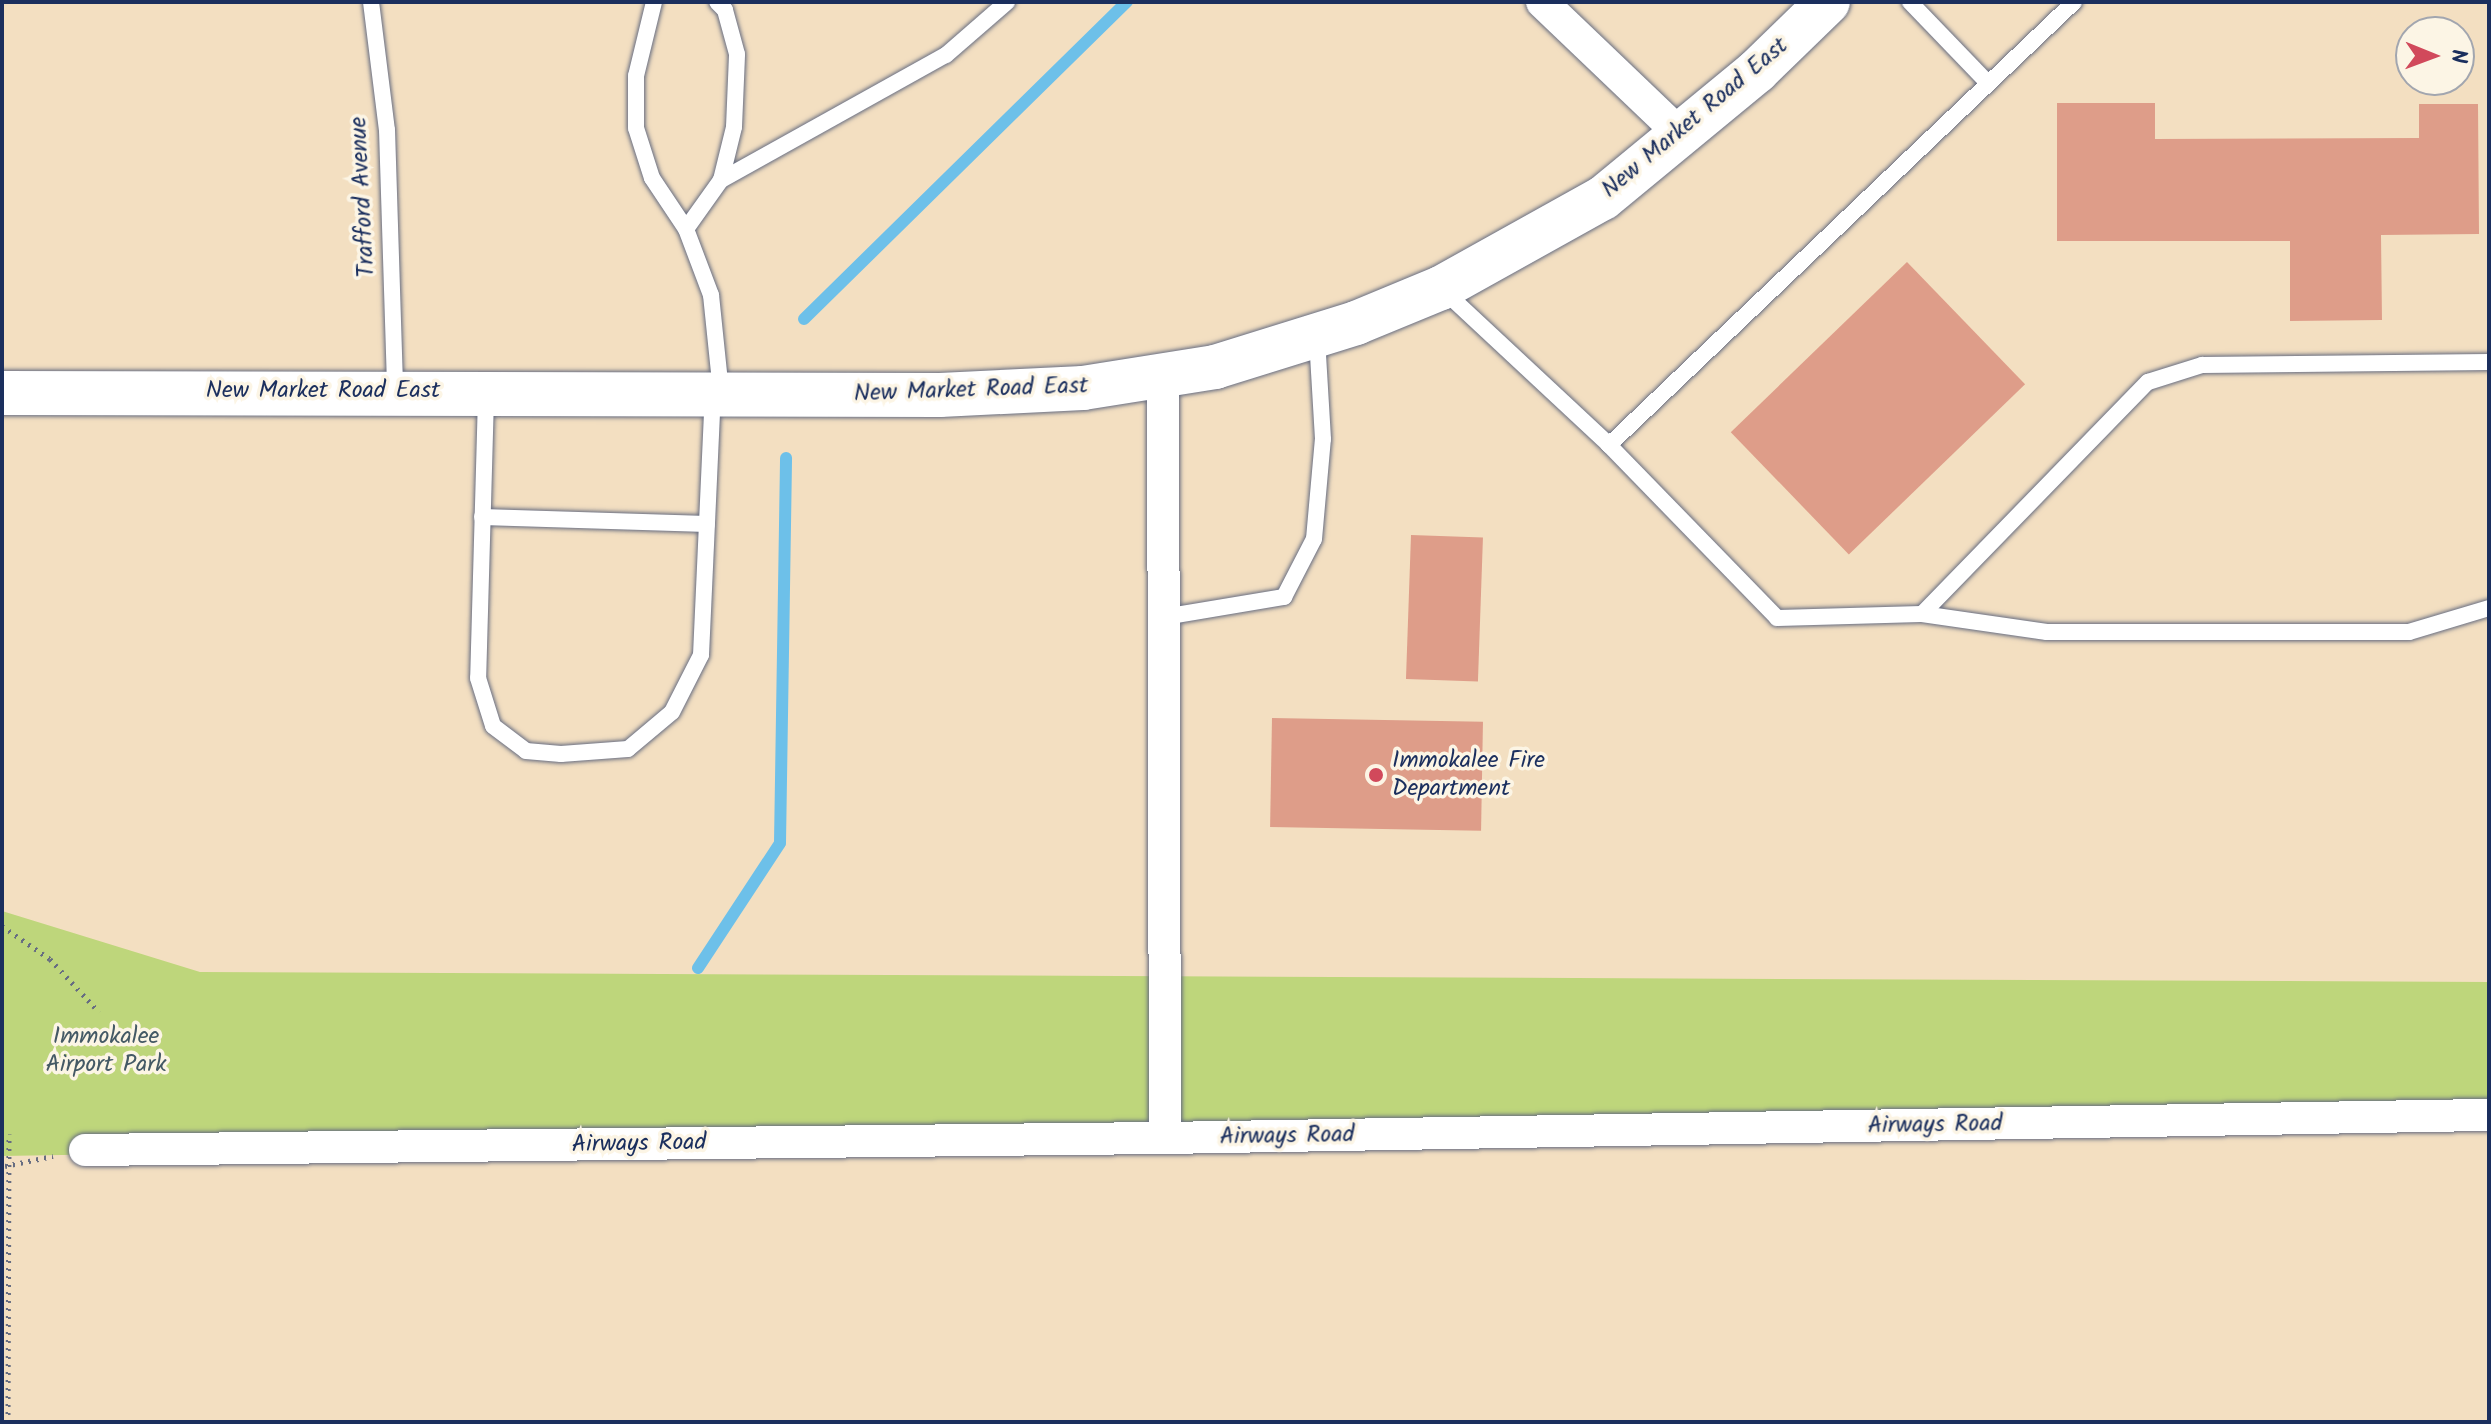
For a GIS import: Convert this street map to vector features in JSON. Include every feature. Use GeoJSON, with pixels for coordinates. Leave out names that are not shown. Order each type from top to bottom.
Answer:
{"type":"FeatureCollection","features":[{"type":"Feature","properties":{"kind":"main road","name":"New Market Road East"},"geometry":{"type":"LineString","coordinates":[[2,393],[486,391],[940,395],[1083,388],[1215,367],[1317,335],[1441,288],[1603,198],[1828,2]]}},
{"type":"Feature","properties":{"kind":"street"},"geometry":{"type":"LineString","coordinates":[[1542,2],[1680,134]]}},
{"type":"Feature","properties":{"kind":"street"},"geometry":{"type":"LineString","coordinates":[[1163,376],[1165,1138]]}},
{"type":"Feature","properties":{"kind":"street","name":"Airways Road"},"geometry":{"type":"LineString","coordinates":[[85,1150],[1165,1138],[2489,1115]]}},
{"type":"Feature","properties":{"kind":"lane","name":"Trafford Avenue"},"geometry":{"type":"LineString","coordinates":[[371,2],[387,130],[395,391]]}},
{"type":"Feature","properties":{"kind":"lane"},"geometry":{"type":"LineString","coordinates":[[486,391],[478,678],[493,726],[526,751],[561,754],[628,749],[672,712],[701,655],[717,393],[711,295],[686,229],[652,178],[636,128],[636,76],[654,2]]}},
{"type":"Feature","properties":{"kind":"lane"},"geometry":{"type":"LineString","coordinates":[[686,229],[721,180],[734,127],[737,54],[725,10],[717,2]]}},
{"type":"Feature","properties":{"kind":"lane"},"geometry":{"type":"LineString","coordinates":[[721,180],[946,55],[1007,2]]}},
{"type":"Feature","properties":{"kind":"lane"},"geometry":{"type":"LineString","coordinates":[[1910,2],[1988,83]]}},
{"type":"Feature","properties":{"kind":"lane"},"geometry":{"type":"LineString","coordinates":[[1609,445],[2074,2]]}},
{"type":"Feature","properties":{"kind":"lane"},"geometry":{"type":"LineString","coordinates":[[1441,288],[1609,445],[1777,618],[1922,614],[2047,632],[2409,632],[2489,608]]}},
{"type":"Feature","properties":{"kind":"lane"},"geometry":{"type":"LineString","coordinates":[[1164,617],[1284,597],[1314,539],[1323,439],[1317,335]]}},
{"type":"Feature","properties":{"kind":"lane"},"geometry":{"type":"LineString","coordinates":[[1922,614],[2148,382],[2202,365],[2489,362]]}},
{"type":"Feature","properties":{"kind":"lane"},"geometry":{"type":"LineString","coordinates":[[482,517],[707,524]]}},
{"type":"Feature","properties":{"kind":"path"},"geometry":{"type":"LineString","coordinates":[[2,926],[50,959],[99,1012]]}},
{"type":"Feature","properties":{"kind":"path"},"geometry":{"type":"LineString","coordinates":[[8,1422],[4,1204],[9,1134]]}},
{"type":"Feature","properties":{"kind":"path"},"geometry":{"type":"LineString","coordinates":[[5,1166],[85,1150]]}},
{"type":"Feature","properties":{"kind":"green space","name":"Immokalee Airport Park"},"geometry":{"type":"Polygon","coordinates":[[[2,911],[200,972],[2489,982],[2489,1114],[2,1156],[2,911]]]}},
{"type":"Feature","properties":{"kind":"building"},"geometry":{"type":"Polygon","coordinates":[[[2057,103],[2155,103],[2155,139],[2419,138],[2419,104],[2478,104],[2479,234],[2381,235],[2382,320],[2290,321],[2290,241],[2057,241],[2057,103]]]}},
{"type":"Feature","properties":{"kind":"building"},"geometry":{"type":"Polygon","coordinates":[[[1907,262],[2025,384],[1849,554],[1731,432],[1907,262]]]}},
{"type":"Feature","properties":{"kind":"building"},"geometry":{"type":"Polygon","coordinates":[[[1411,535],[1483,538],[1478,681],[1406,679],[1411,535]]]}},
{"type":"Feature","properties":{"kind":"building","name":"Immokalee Fire Department"},"geometry":{"type":"Polygon","coordinates":[[[1272,718],[1483,722],[1481,831],[1270,827],[1272,718]]]}},
{"type":"Feature","properties":{"kind":"waterway"},"geometry":{"type":"LineString","coordinates":[[804,319],[1127,2]]}},
{"type":"Feature","properties":{"kind":"waterway"},"geometry":{"type":"LineString","coordinates":[[698,968],[780,843],[786,458]]}},
{"type":"Feature","properties":{"kind":"place","name":"Immokalee Fire Department"},"geometry":{"type":"Point","coordinates":[1376,775]}}]}
